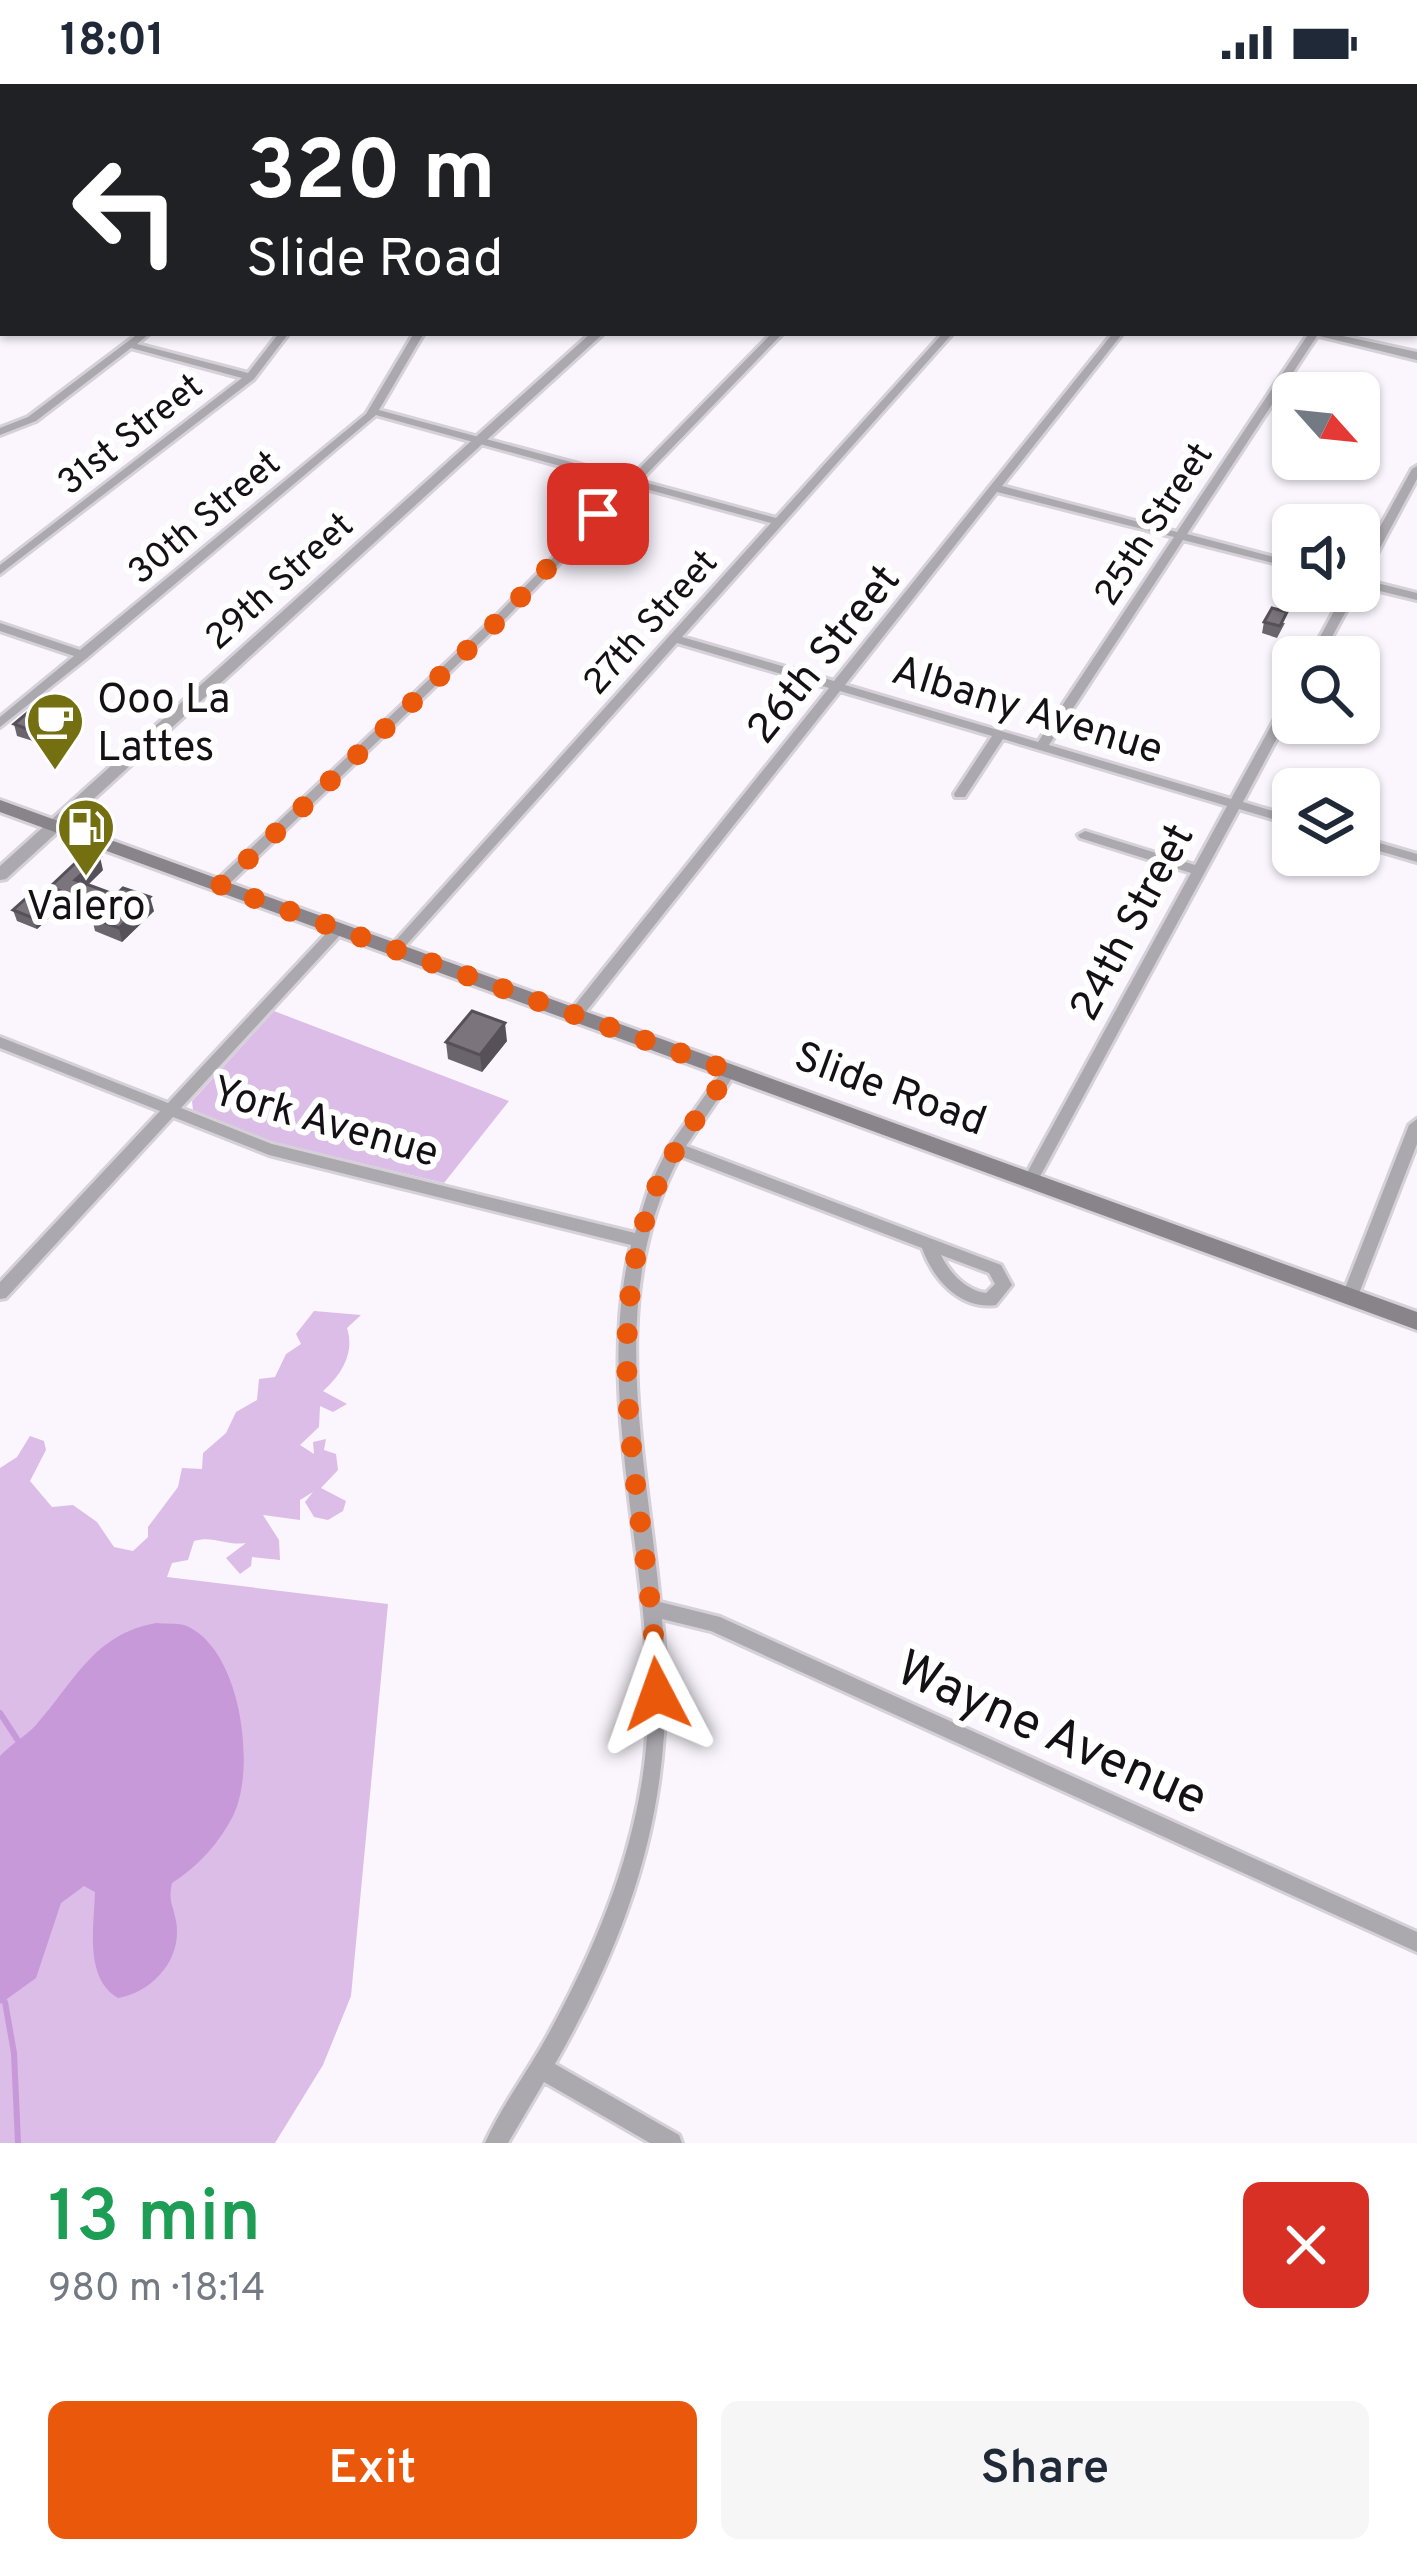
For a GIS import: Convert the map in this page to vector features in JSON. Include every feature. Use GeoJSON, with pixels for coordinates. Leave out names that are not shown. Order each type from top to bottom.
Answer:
{"type":"FeatureCollection","features":[{"type":"Feature","properties":{"kind":"main road","name":"Slide Road"},"geometry":{"type":"LineString","coordinates":[[0,806],[1417,1321]]}},
{"type":"Feature","properties":{"kind":"street"},"geometry":{"type":"LineString","coordinates":[[0,432],[32,419],[142,336]]}},
{"type":"Feature","properties":{"kind":"street","name":"31st Street"},"geometry":{"type":"LineString","coordinates":[[0,571],[250,377],[282,336]]}},
{"type":"Feature","properties":{"kind":"street","name":"30th Street"},"geometry":{"type":"LineString","coordinates":[[0,724],[375,412],[417,336]]}},
{"type":"Feature","properties":{"kind":"street","name":"29th Street"},"geometry":{"type":"LineString","coordinates":[[0,875],[595,336]]}},
{"type":"Feature","properties":{"kind":"street"},"geometry":{"type":"LineString","coordinates":[[220,886],[502,617],[630,480],[775,336]]}},
{"type":"Feature","properties":{"kind":"street","name":"27th Street"},"geometry":{"type":"LineString","coordinates":[[395,949],[944,336]]}},
{"type":"Feature","properties":{"kind":"street","name":"26th Street"},"geometry":{"type":"LineString","coordinates":[[575,1014],[1116,336]]}},
{"type":"Feature","properties":{"kind":"street","name":"25th Street"},"geometry":{"type":"LineString","coordinates":[[1042,747],[1312,336]]}},
{"type":"Feature","properties":{"kind":"street"},"geometry":{"type":"LineString","coordinates":[[1327,336],[1417,356]]}},
{"type":"Feature","properties":{"kind":"street"},"geometry":{"type":"LineString","coordinates":[[134,346],[250,377]]}},
{"type":"Feature","properties":{"kind":"street"},"geometry":{"type":"LineString","coordinates":[[375,412],[778,522]]}},
{"type":"Feature","properties":{"kind":"street"},"geometry":{"type":"LineString","coordinates":[[1380,539],[1417,469]]}},
{"type":"Feature","properties":{"kind":"street"},"geometry":{"type":"LineString","coordinates":[[996,488],[1272,560]]}},
{"type":"Feature","properties":{"kind":"street"},"geometry":{"type":"LineString","coordinates":[[1380,586],[1417,597]]}},
{"type":"Feature","properties":{"kind":"street"},"geometry":{"type":"LineString","coordinates":[[0,627],[83,655]]}},
{"type":"Feature","properties":{"kind":"street","name":"Albany Avenue"},"geometry":{"type":"LineString","coordinates":[[674,638],[1272,815]]}},
{"type":"Feature","properties":{"kind":"street"},"geometry":{"type":"LineString","coordinates":[[960,794],[1000,734]]}},
{"type":"Feature","properties":{"kind":"street","name":"24th Street"},"geometry":{"type":"LineString","coordinates":[[1031,1180],[1272,735]]}},
{"type":"Feature","properties":{"kind":"street"},"geometry":{"type":"LineString","coordinates":[[1085,836],[1198,871]]}},
{"type":"Feature","properties":{"kind":"street"},"geometry":{"type":"LineString","coordinates":[[1380,847],[1417,858]]}},
{"type":"Feature","properties":{"kind":"street"},"geometry":{"type":"LineString","coordinates":[[0,1293],[338,929]]}},
{"type":"Feature","properties":{"kind":"street","name":"York Avenue"},"geometry":{"type":"LineString","coordinates":[[0,1042],[268,1149],[641,1241]]}},
{"type":"Feature","properties":{"kind":"street"},"geometry":{"type":"LineString","coordinates":[[496,2143],[542,2069],[620,1912],[641,1840],[657,1718],[650,1608],[632,1469],[629,1336],[641,1241],[656,1189],[676,1148],[730,1071]]}},
{"type":"Feature","properties":{"kind":"street"},"geometry":{"type":"LineString","coordinates":[[1350,1296],[1417,1126]]}},
{"type":"Feature","properties":{"kind":"street"},"geometry":{"type":"LineString","coordinates":[[676,1148],[930,1247]]}},
{"type":"Feature","properties":{"kind":"street","name":"Wayne Avenue"},"geometry":{"type":"LineString","coordinates":[[650,1608],[713,1623],[1417,1942]]}},
{"type":"Feature","properties":{"kind":"street"},"geometry":{"type":"LineString","coordinates":[[542,2069],[671,2143]]}},
{"type":"Feature","properties":{"kind":"shaded area"},"geometry":{"type":"Polygon","coordinates":[[[274,1011],[509,1101],[444,1183],[269,1141],[193,1110],[192,1101],[274,1011]]]}},
{"type":"Feature","properties":{"kind":"shaded area"},"geometry":{"type":"Polygon","coordinates":[[[314,1311],[361,1315],[347,1328],[345,1362],[323,1391],[347,1404],[333,1412],[320,1406],[319,1427],[300,1445],[314,1454],[313,1442],[326,1439],[324,1450],[336,1454],[338,1470],[321,1488],[346,1501],[343,1511],[328,1520],[314,1517],[305,1502],[313,1492],[300,1500],[300,1520],[263,1515],[279,1540],[280,1560],[252,1557],[251,1566],[240,1574],[226,1558],[246,1543],[201,1539],[194,1541],[188,1560],[172,1563],[167,1577],[388,1604],[351,1996],[323,2065],[275,2143],[0,2143],[0,1468],[17,1457],[30,1436],[44,1441],[46,1450],[30,1481],[52,1507],[73,1505],[97,1522],[114,1547],[133,1551],[148,1537],[148,1527],[178,1487],[182,1468],[202,1469],[203,1453],[226,1433],[236,1412],[257,1400],[259,1379],[275,1377],[286,1354],[301,1344],[296,1334],[314,1311]]]}},
{"type":"Feature","properties":{"kind":"shaded area"},"geometry":{"type":"Polygon","coordinates":[[[156,1623],[184,1625],[203,1637],[231,1682],[243,1740],[240,1795],[233,1816],[207,1854],[172,1883],[175,1948],[154,1981],[118,1998],[107,1989],[93,1951],[95,1892],[84,1886],[61,1903],[36,1978],[0,2004],[0,1756],[36,1725],[101,1649],[117,1637],[156,1623]]]}},
{"type":"Feature","properties":{"kind":"building"},"geometry":{"type":"Polygon","coordinates":[[[1272,608],[1272,612],[1287,612],[1280,626],[1264,622],[1272,608]]]}},
{"type":"Feature","properties":{"kind":"building"},"geometry":{"type":"Polygon","coordinates":[[[44,699],[60,705],[30,730],[14,724],[44,699]]]}},
{"type":"Feature","properties":{"kind":"building"},"geometry":{"type":"Polygon","coordinates":[[[87,852],[100,857],[75,880],[116,895],[123,888],[150,897],[119,928],[92,918],[103,907],[50,887],[87,852]]]}},
{"type":"Feature","properties":{"kind":"building"},"geometry":{"type":"Polygon","coordinates":[[[32,893],[52,900],[33,918],[13,910],[32,893]]]}},
{"type":"Feature","properties":{"kind":"building"},"geometry":{"type":"Polygon","coordinates":[[[472,1011],[505,1023],[480,1055],[446,1042],[472,1011]]]}},
{"type":"Feature","properties":{"kind":"waterway"},"geometry":{"type":"LineString","coordinates":[[0,1713],[17,1739]]}},
{"type":"Feature","properties":{"kind":"waterway"},"geometry":{"type":"LineString","coordinates":[[5,2002],[14,2053],[18,2143]]}},
{"type":"Feature","properties":{"kind":"place","name":"Ooo La Lattes"},"geometry":{"type":"Point","coordinates":[55,772]}},
{"type":"Feature","properties":{"kind":"place","name":"Valero"},"geometry":{"type":"Point","coordinates":[86,878]}},
{"type":"Feature","properties":{"kind":"route"},"geometry":{"type":"LineString","coordinates":[[598,514],[502,617],[220,886],[730,1071],[676,1148],[656,1189],[641,1241],[629,1336],[632,1469],[657,1694]]}}]}
